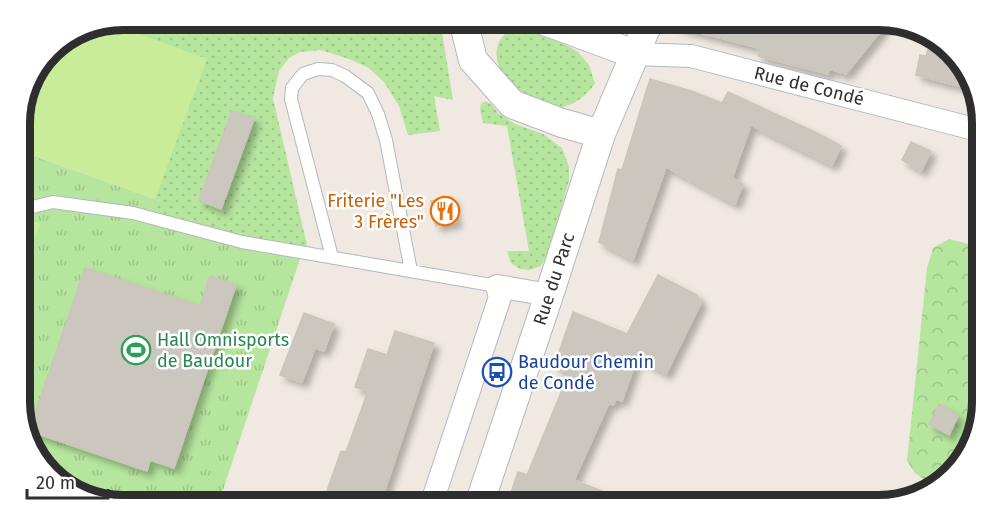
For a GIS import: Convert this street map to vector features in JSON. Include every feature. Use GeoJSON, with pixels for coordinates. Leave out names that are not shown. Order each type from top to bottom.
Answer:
{"type":"FeatureCollection","features":[{"type":"Feature","properties":{"kind":"street"},"geometry":{"type":"LineString","coordinates":[[466,30],[473,60],[512,104],[562,123],[601,134]]}},
{"type":"Feature","properties":{"kind":"street"},"geometry":{"type":"LineString","coordinates":[[569,30],[634,54]]}},
{"type":"Feature","properties":{"kind":"street","name":"Rue du Parc"},"geometry":{"type":"LineString","coordinates":[[482,495],[601,134],[645,30]]}},
{"type":"Feature","properties":{"kind":"street","name":"Rue de Condé"},"geometry":{"type":"LineString","coordinates":[[634,54],[691,56],[972,128]]}},
{"type":"Feature","properties":{"kind":"street"},"geometry":{"type":"LineString","coordinates":[[434,495],[500,297],[497,286],[549,296]]}},
{"type":"Feature","properties":{"kind":"lane"},"geometry":{"type":"LineString","coordinates":[[332,257],[291,99],[292,88],[303,74],[318,69],[332,70],[345,76],[368,93],[378,114],[386,140],[411,271]]}},
{"type":"Feature","properties":{"kind":"lane"},"geometry":{"type":"LineString","coordinates":[[30,208],[53,202],[133,213],[242,242],[497,286]]}},
{"type":"Feature","properties":{"kind":"green space"},"geometry":{"type":"Polygon","coordinates":[[[127,30],[442,30],[453,100],[434,96],[440,131],[408,135],[399,106],[384,82],[369,68],[321,50],[300,52],[289,58],[279,71],[273,98],[309,254],[148,217],[206,59],[127,30]]]}},
{"type":"Feature","properties":{"kind":"green space"},"geometry":{"type":"Polygon","coordinates":[[[127,30],[207,59],[155,199],[30,155],[30,117],[33,99],[49,66],[76,42],[105,32],[127,30]]]}},
{"type":"Feature","properties":{"kind":"green space"},"geometry":{"type":"Polygon","coordinates":[[[510,30],[543,31],[578,52],[589,65],[595,84],[571,105],[558,107],[522,94],[509,83],[498,64],[498,45],[502,37],[510,30]]]}},
{"type":"Feature","properties":{"kind":"green space"},"geometry":{"type":"Polygon","coordinates":[[[485,101],[515,124],[543,134],[562,148],[569,166],[569,181],[548,253],[541,266],[530,270],[520,269],[511,263],[507,251],[529,251],[507,126],[483,123],[480,109],[481,104],[485,101]]]}},
{"type":"Feature","properties":{"kind":"green space"},"geometry":{"type":"Polygon","coordinates":[[[30,155],[155,199],[148,216],[301,252],[221,495],[123,495],[99,492],[66,476],[49,459],[33,426],[30,402],[30,155]]]}},
{"type":"Feature","properties":{"kind":"green space"},"geometry":{"type":"Polygon","coordinates":[[[30,220],[40,224],[30,252],[30,220]]]}},
{"type":"Feature","properties":{"kind":"green space"},"geometry":{"type":"Polygon","coordinates":[[[949,239],[972,245],[972,402],[967,432],[956,454],[940,472],[927,481],[915,473],[907,461],[927,268],[933,248],[949,239]]]}},
{"type":"Feature","properties":{"kind":"building"},"geometry":{"type":"Polygon","coordinates":[[[689,30],[881,30],[846,74],[829,69],[828,74],[758,56],[759,48],[689,30]]]}},
{"type":"Feature","properties":{"kind":"building"},"geometry":{"type":"Polygon","coordinates":[[[929,45],[936,49],[953,66],[960,76],[963,87],[916,75],[920,55],[926,56],[929,45]]]}},
{"type":"Feature","properties":{"kind":"building"},"geometry":{"type":"Polygon","coordinates":[[[650,79],[722,103],[728,92],[841,146],[832,165],[751,125],[732,178],[743,184],[735,204],[666,167],[633,260],[599,242],[618,169],[622,170],[650,79]]]}},
{"type":"Feature","properties":{"kind":"building"},"geometry":{"type":"Polygon","coordinates":[[[232,111],[254,119],[221,209],[199,200],[232,111]]]}},
{"type":"Feature","properties":{"kind":"building"},"geometry":{"type":"Polygon","coordinates":[[[911,142],[931,151],[921,171],[902,160],[911,142]]]}},
{"type":"Feature","properties":{"kind":"building"},"geometry":{"type":"Polygon","coordinates":[[[452,197],[456,222],[436,226],[431,201],[452,197]]]}},
{"type":"Feature","properties":{"kind":"building","name":"Hall Omnisports de Baudour"},"geometry":{"type":"Polygon","coordinates":[[[85,268],[200,306],[210,276],[236,285],[174,468],[150,460],[147,471],[35,433],[32,422],[85,268]]]}},
{"type":"Feature","properties":{"kind":"building"},"geometry":{"type":"Polygon","coordinates":[[[658,275],[697,295],[701,303],[666,374],[637,358],[622,401],[616,399],[613,405],[609,403],[574,480],[612,495],[510,495],[518,472],[527,475],[569,373],[554,366],[573,312],[627,334],[658,275]]]}},
{"type":"Feature","properties":{"kind":"building"},"geometry":{"type":"Polygon","coordinates":[[[304,313],[334,324],[324,351],[315,348],[302,382],[280,375],[304,313]]]}},
{"type":"Feature","properties":{"kind":"building"},"geometry":{"type":"Polygon","coordinates":[[[395,331],[434,343],[383,495],[326,495],[341,451],[346,452],[368,391],[355,387],[368,349],[387,355],[395,331]]]}},
{"type":"Feature","properties":{"kind":"building"},"geometry":{"type":"Polygon","coordinates":[[[939,404],[958,416],[949,435],[929,424],[939,404]]]}},
{"type":"Feature","properties":{"kind":"place","name":"Friterie \"Les 3 Frères\""},"geometry":{"type":"Point","coordinates":[445,211]}},
{"type":"Feature","properties":{"kind":"place","name":"Hall Omnisports de Baudour"},"geometry":{"type":"Point","coordinates":[136,350]}},
{"type":"Feature","properties":{"kind":"place","name":"Baudour Chemin de Condé"},"geometry":{"type":"Point","coordinates":[497,372]}}]}
